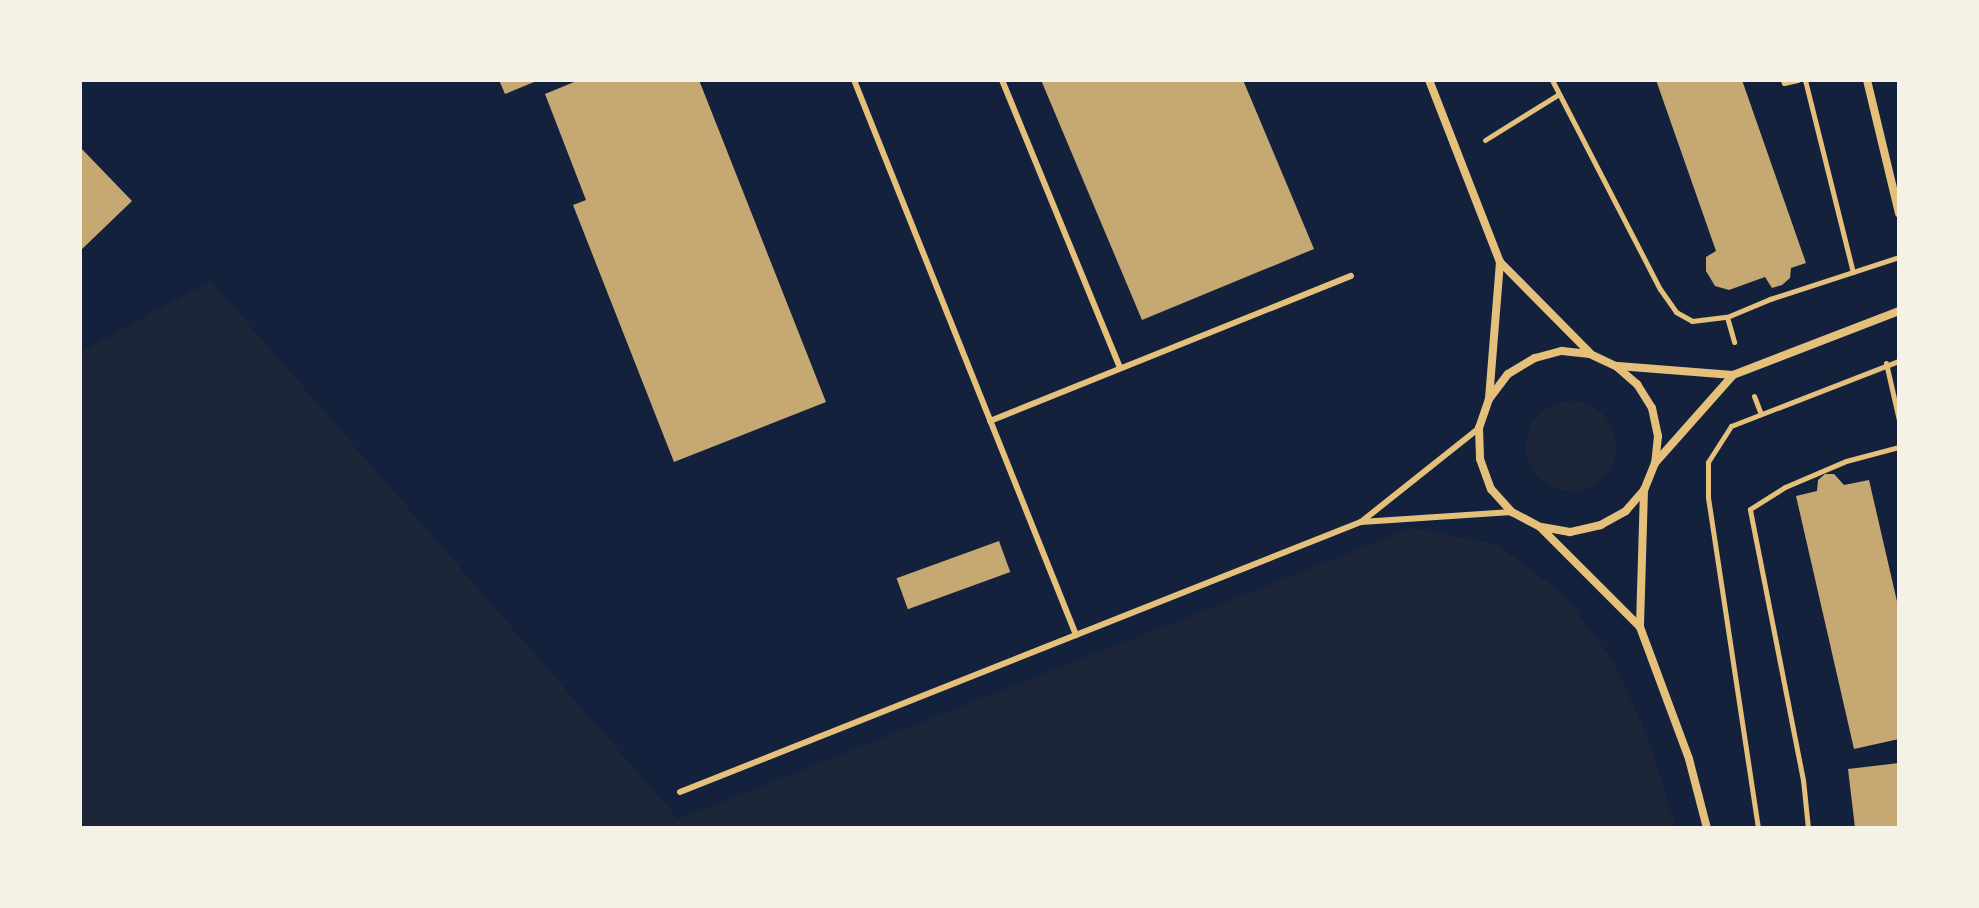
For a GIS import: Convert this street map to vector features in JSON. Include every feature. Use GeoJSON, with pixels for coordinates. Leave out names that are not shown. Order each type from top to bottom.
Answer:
{"type":"FeatureCollection","features":[{"type":"Feature","properties":{"kind":"street"},"geometry":{"type":"LineString","coordinates":[[1429,80],[1500,262],[1590,354]]}},
{"type":"Feature","properties":{"kind":"street"},"geometry":{"type":"LineString","coordinates":[[1867,80],[1899,213]]}},
{"type":"Feature","properties":{"kind":"street"},"geometry":{"type":"LineString","coordinates":[[1500,262],[1489,399],[1479,428],[1480,459],[1491,489],[1512,512],[1540,527],[1640,627]]}},
{"type":"Feature","properties":{"kind":"street"},"geometry":{"type":"LineString","coordinates":[[1616,366],[1733,375],[1899,311]]}},
{"type":"Feature","properties":{"kind":"street"},"geometry":{"type":"LineString","coordinates":[[1489,399],[1508,374],[1535,358],[1562,351],[1590,354],[1616,366],[1637,384],[1652,408],[1658,436],[1655,463],[1644,490],[1626,511],[1601,525],[1570,532],[1540,527]]}},
{"type":"Feature","properties":{"kind":"street"},"geometry":{"type":"LineString","coordinates":[[1655,463],[1733,375]]}},
{"type":"Feature","properties":{"kind":"street"},"geometry":{"type":"LineString","coordinates":[[1644,490],[1640,627],[1689,759],[1707,828]]}},
{"type":"Feature","properties":{"kind":"lane"},"geometry":{"type":"LineString","coordinates":[[854,80],[1076,635]]}},
{"type":"Feature","properties":{"kind":"lane"},"geometry":{"type":"LineString","coordinates":[[1002,80],[1120,368]]}},
{"type":"Feature","properties":{"kind":"lane"},"geometry":{"type":"LineString","coordinates":[[990,421],[1351,276]]}},
{"type":"Feature","properties":{"kind":"lane"},"geometry":{"type":"LineString","coordinates":[[680,792],[1361,522],[1479,428]]}},
{"type":"Feature","properties":{"kind":"lane"},"geometry":{"type":"LineString","coordinates":[[1361,522],[1512,512]]}},
{"type":"Feature","properties":{"kind":"path"},"geometry":{"type":"LineString","coordinates":[[1552,80],[1676,312],[1692,321],[1727,317],[1899,257]]}},
{"type":"Feature","properties":{"kind":"path"},"geometry":{"type":"LineString","coordinates":[[1783,80],[1784,83],[1798,80]]}},
{"type":"Feature","properties":{"kind":"path"},"geometry":{"type":"LineString","coordinates":[[1805,80],[1853,272]]}},
{"type":"Feature","properties":{"kind":"path"},"geometry":{"type":"LineString","coordinates":[[1458,156],[1559,94]]}},
{"type":"Feature","properties":{"kind":"path"},"geometry":{"type":"LineString","coordinates":[[1758,828],[1708,497],[1708,462],[1731,426],[1886,363],[1899,361]]}},
{"type":"Feature","properties":{"kind":"path"},"geometry":{"type":"LineString","coordinates":[[1886,363],[1899,420]]}},
{"type":"Feature","properties":{"kind":"path"},"geometry":{"type":"LineString","coordinates":[[1808,828],[1803,780],[1750,509],[1785,487],[1846,461],[1899,447]]}},
{"type":"Feature","properties":{"kind":"shaded area"},"geometry":{"type":"Polygon","coordinates":[[[211,281],[678,819],[1412,528],[1498,545],[1564,595],[1614,662],[1649,740],[1676,828],[80,828],[80,352],[211,281]]]}},
{"type":"Feature","properties":{"kind":"shaded area"},"geometry":{"type":"Polygon","coordinates":[[[1571,401],[1588,404],[1603,414],[1613,429],[1616,446],[1613,463],[1603,478],[1588,488],[1571,491],[1554,488],[1539,478],[1529,463],[1526,446],[1529,429],[1539,414],[1554,404],[1571,401]]]}},
{"type":"Feature","properties":{"kind":"building"},"geometry":{"type":"Polygon","coordinates":[[[499,80],[539,80],[505,94],[499,80]]]}},
{"type":"Feature","properties":{"kind":"building"},"geometry":{"type":"Polygon","coordinates":[[[579,80],[699,80],[826,402],[674,462],[573,205],[586,200],[545,94],[579,80]]]}},
{"type":"Feature","properties":{"kind":"building"},"geometry":{"type":"Polygon","coordinates":[[[1041,80],[1243,80],[1314,249],[1142,320],[1041,80]]]}},
{"type":"Feature","properties":{"kind":"building"},"geometry":{"type":"Polygon","coordinates":[[[1656,80],[1742,80],[1806,263],[1791,268],[1790,278],[1782,285],[1772,288],[1765,277],[1729,290],[1715,286],[1706,271],[1706,257],[1716,251],[1656,80]]]}},
{"type":"Feature","properties":{"kind":"building"},"geometry":{"type":"Polygon","coordinates":[[[80,147],[132,201],[80,251],[80,147]]]}},
{"type":"Feature","properties":{"kind":"building"},"geometry":{"type":"Polygon","coordinates":[[[1825,474],[1834,474],[1844,485],[1869,480],[1899,610],[1899,739],[1854,749],[1796,496],[1817,491],[1818,480],[1825,474]]]}},
{"type":"Feature","properties":{"kind":"building"},"geometry":{"type":"Polygon","coordinates":[[[999,541],[1010,572],[908,609],[897,578],[999,541]]]}},
{"type":"Feature","properties":{"kind":"building"},"geometry":{"type":"Polygon","coordinates":[[[1899,763],[1899,828],[1855,828],[1848,769],[1899,763]]]}}]}
